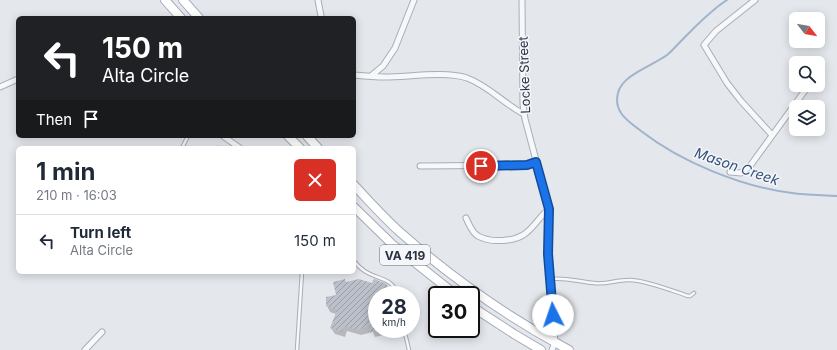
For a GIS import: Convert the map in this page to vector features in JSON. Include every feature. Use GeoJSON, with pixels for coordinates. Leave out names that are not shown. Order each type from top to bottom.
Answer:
{"type":"FeatureCollection","features":[{"type":"Feature","properties":{"kind":"main road"},"geometry":{"type":"LineString","coordinates":[[165,0],[179,16]]}},
{"type":"Feature","properties":{"kind":"main road"},"geometry":{"type":"LineString","coordinates":[[183,0],[197,16]]}},
{"type":"Feature","properties":{"kind":"main road"},"geometry":{"type":"LineString","coordinates":[[290,138],[298,146]]}},
{"type":"Feature","properties":{"kind":"main road"},"geometry":{"type":"LineString","coordinates":[[309,138],[316,146]]}},
{"type":"Feature","properties":{"kind":"main road","name":"VA 419"},"geometry":{"type":"LineString","coordinates":[[356,187],[400,232],[430,258],[488,301],[553,346],[569,350]]}},
{"type":"Feature","properties":{"kind":"main road","name":"VA 419"},"geometry":{"type":"LineString","coordinates":[[356,209],[393,245],[445,286]]}},
{"type":"Feature","properties":{"kind":"main road"},"geometry":{"type":"LineString","coordinates":[[480,312],[541,350]]}},
{"type":"Feature","properties":{"kind":"street"},"geometry":{"type":"LineString","coordinates":[[318,0],[321,16]]}},
{"type":"Feature","properties":{"kind":"street"},"geometry":{"type":"LineString","coordinates":[[371,76],[383,66],[395,48],[414,0]]}},
{"type":"Feature","properties":{"kind":"street","name":"Locke Street"},"geometry":{"type":"LineString","coordinates":[[522,0],[524,114],[549,209],[548,254],[553,346]]}},
{"type":"Feature","properties":{"kind":"street"},"geometry":{"type":"LineString","coordinates":[[755,0],[716,31],[704,45],[727,83],[772,135]]}},
{"type":"Feature","properties":{"kind":"street"},"geometry":{"type":"LineString","coordinates":[[356,75],[384,78],[409,76],[462,77],[480,84],[515,110],[524,114]]}},
{"type":"Feature","properties":{"kind":"street"},"geometry":{"type":"LineString","coordinates":[[0,87],[16,81]]}},
{"type":"Feature","properties":{"kind":"street"},"geometry":{"type":"LineString","coordinates":[[730,172],[736,174],[745,171],[750,166],[804,92]]}},
{"type":"Feature","properties":{"kind":"street"},"geometry":{"type":"LineString","coordinates":[[221,138],[236,146]]}},
{"type":"Feature","properties":{"kind":"street"},"geometry":{"type":"LineString","coordinates":[[420,166],[527,165],[536,162]]}},
{"type":"Feature","properties":{"kind":"street"},"geometry":{"type":"LineString","coordinates":[[466,218],[478,236],[494,240],[506,240],[525,234],[549,209]]}},
{"type":"Feature","properties":{"kind":"street"},"geometry":{"type":"LineString","coordinates":[[85,350],[102,332]]}},
{"type":"Feature","properties":{"kind":"lane"},"geometry":{"type":"LineString","coordinates":[[356,263],[368,274],[388,281],[394,286]]}},
{"type":"Feature","properties":{"kind":"lane"},"geometry":{"type":"LineString","coordinates":[[298,350],[302,274]]}},
{"type":"Feature","properties":{"kind":"lane"},"geometry":{"type":"LineString","coordinates":[[550,279],[566,278],[600,284],[635,280],[666,288],[688,296],[694,293]]}},
{"type":"Feature","properties":{"kind":"lane"},"geometry":{"type":"LineString","coordinates":[[406,338],[408,350]]}},
{"type":"Feature","properties":{"kind":"building"},"geometry":{"type":"Polygon","coordinates":[[[345,279],[346,282],[359,279],[372,283],[374,279],[387,284],[386,286],[368,286],[368,327],[357,330],[344,326],[341,332],[330,328],[337,310],[326,306],[326,297],[336,295],[333,282],[345,279]]]}},
{"type":"Feature","properties":{"kind":"waterway","name":"Mason Creek"},"geometry":{"type":"LineString","coordinates":[[727,0],[703,19],[667,55],[638,71],[625,81],[618,93],[617,100],[620,111],[631,124],[674,153],[693,163],[733,179],[773,190],[797,194],[837,196]]}},
{"type":"Feature","properties":{"kind":"route"},"geometry":{"type":"LineString","coordinates":[[481,166],[527,165],[536,162],[547,199],[550,218],[548,254],[553,315]]}}]}
